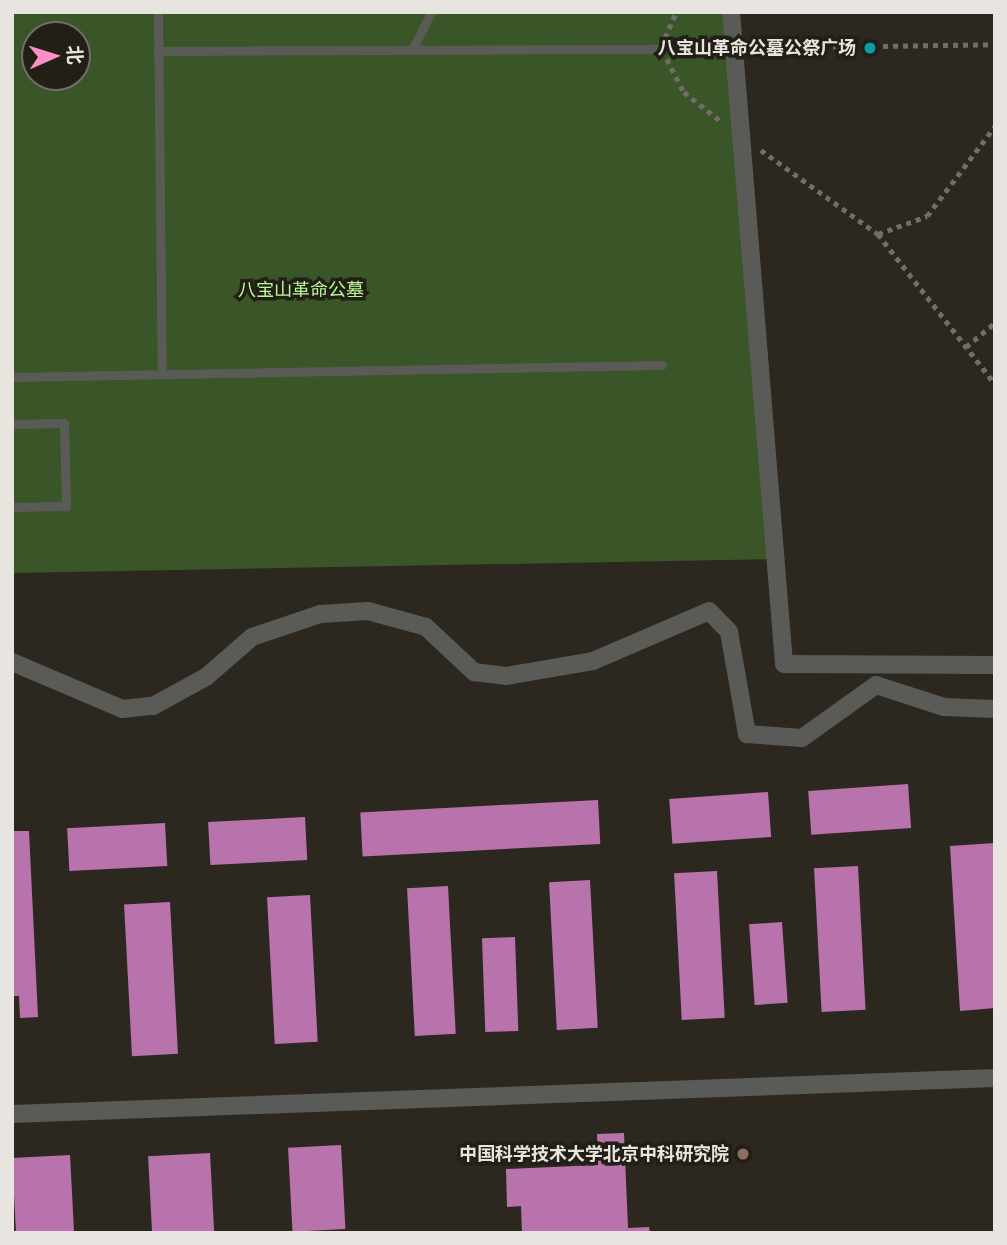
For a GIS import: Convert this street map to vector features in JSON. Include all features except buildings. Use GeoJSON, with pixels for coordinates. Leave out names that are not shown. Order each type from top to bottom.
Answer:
{"type":"FeatureCollection","features":[{"type":"Feature","properties":{"kind":"street"},"geometry":{"type":"LineString","coordinates":[[731,12],[784,664],[995,666]]}},
{"type":"Feature","properties":{"kind":"street"},"geometry":{"type":"LineString","coordinates":[[12,662],[122,709],[153,706],[206,677],[252,637],[320,614],[368,611],[426,627],[474,672],[506,676],[593,661],[709,611],[729,632],[747,733],[802,738],[876,685],[944,708],[995,709]]}},
{"type":"Feature","properties":{"kind":"street"},"geometry":{"type":"LineString","coordinates":[[12,1114],[995,1078]]}},
{"type":"Feature","properties":{"kind":"lane"},"geometry":{"type":"LineString","coordinates":[[158,12],[162,371]]}},
{"type":"Feature","properties":{"kind":"lane"},"geometry":{"type":"LineString","coordinates":[[412,50],[431,12]]}},
{"type":"Feature","properties":{"kind":"lane"},"geometry":{"type":"LineString","coordinates":[[158,51],[661,49]]}},
{"type":"Feature","properties":{"kind":"lane"},"geometry":{"type":"LineString","coordinates":[[12,377],[162,371],[662,365]]}},
{"type":"Feature","properties":{"kind":"lane"},"geometry":{"type":"LineString","coordinates":[[12,424],[64,423],[66,506],[12,507]]}},
{"type":"Feature","properties":{"kind":"path"},"geometry":{"type":"LineString","coordinates":[[661,49],[676,12]]}},
{"type":"Feature","properties":{"kind":"path"},"geometry":{"type":"LineString","coordinates":[[661,49],[995,44]]}},
{"type":"Feature","properties":{"kind":"path"},"geometry":{"type":"LineString","coordinates":[[661,49],[684,92],[878,234],[995,384]]}},
{"type":"Feature","properties":{"kind":"path"},"geometry":{"type":"LineString","coordinates":[[878,234],[927,216],[995,126]]}},
{"type":"Feature","properties":{"kind":"path"},"geometry":{"type":"LineString","coordinates":[[966,347],[995,323]]}},
{"type":"Feature","properties":{"kind":"green space","name":"八宝山革命公墓"},"geometry":{"type":"Polygon","coordinates":[[[12,12],[731,12],[776,559],[12,573],[12,12]]]}},
{"type":"Feature","properties":{"kind":"place","name":"八宝山革命公墓公祭广场"},"geometry":{"type":"Point","coordinates":[870,48]}},
{"type":"Feature","properties":{"kind":"place","name":"中国科学技术大学北京中科研究院"},"geometry":{"type":"Point","coordinates":[743,1154]}}]}
